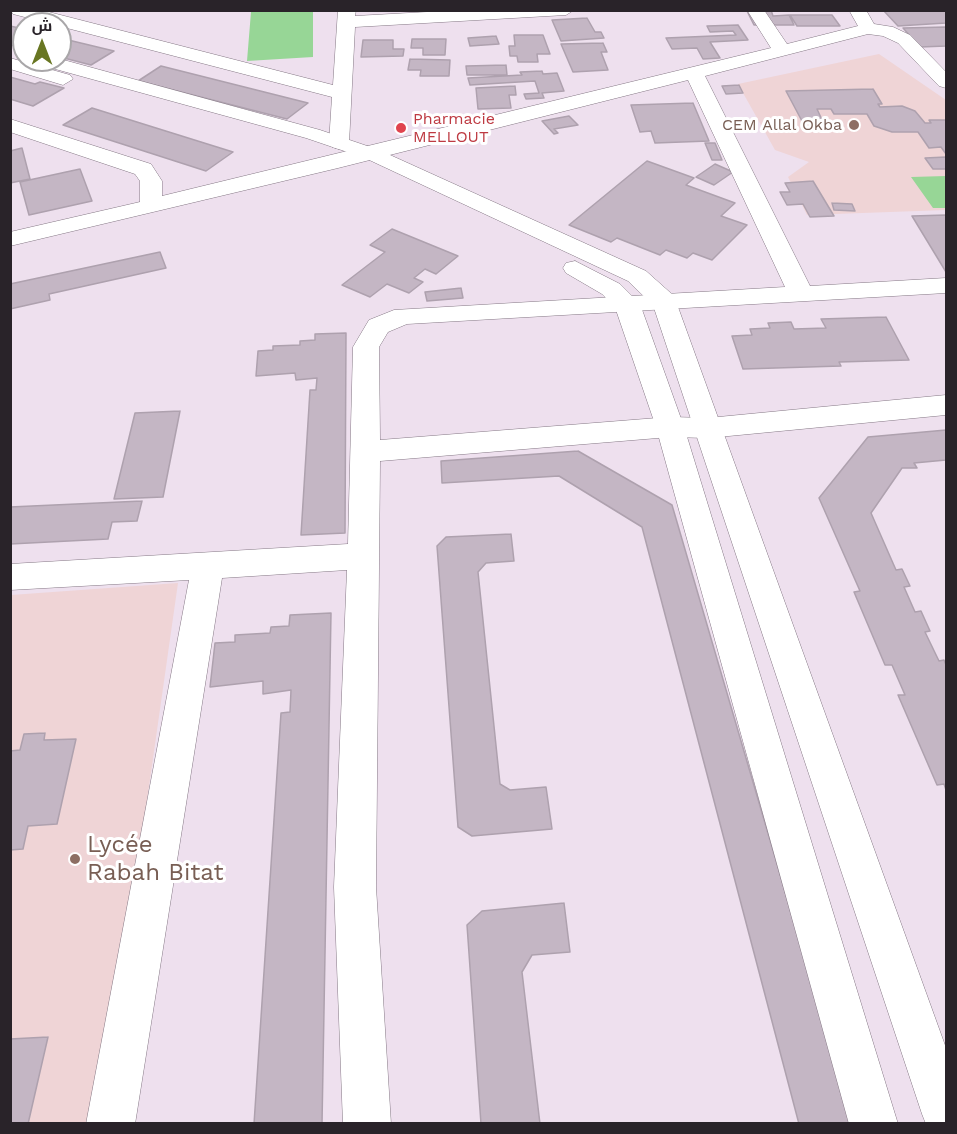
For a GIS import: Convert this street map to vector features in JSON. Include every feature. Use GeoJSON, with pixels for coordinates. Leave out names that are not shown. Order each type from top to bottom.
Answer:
{"type":"FeatureCollection","features":[{"type":"Feature","properties":{"kind":"street"},"geometry":{"type":"LineString","coordinates":[[19,10],[344,94]]}},
{"type":"Feature","properties":{"kind":"street"},"geometry":{"type":"LineString","coordinates":[[339,153],[348,16],[566,10]]}},
{"type":"Feature","properties":{"kind":"street"},"geometry":{"type":"LineString","coordinates":[[755,10],[781,49]]}},
{"type":"Feature","properties":{"kind":"street"},"geometry":{"type":"LineString","coordinates":[[857,10],[868,29]]}},
{"type":"Feature","properties":{"kind":"street"},"geometry":{"type":"LineString","coordinates":[[10,63],[339,153],[372,153],[868,29],[887,31],[904,39],[946,82]]}},
{"type":"Feature","properties":{"kind":"street"},"geometry":{"type":"LineString","coordinates":[[72,69],[339,153],[590,275],[611,289],[627,304],[670,427],[874,1124]]}},
{"type":"Feature","properties":{"kind":"street"},"geometry":{"type":"LineString","coordinates":[[694,73],[800,292]]}},
{"type":"Feature","properties":{"kind":"street"},"geometry":{"type":"LineString","coordinates":[[10,125],[143,169],[151,181],[151,206]]}},
{"type":"Feature","properties":{"kind":"street"},"geometry":{"type":"LineString","coordinates":[[10,239],[151,206],[339,153]]}},
{"type":"Feature","properties":{"kind":"street"},"geometry":{"type":"LineString","coordinates":[[372,153],[637,276],[665,302],[946,1114]]}},
{"type":"Feature","properties":{"kind":"street"},"geometry":{"type":"LineString","coordinates":[[367,1124],[355,887],[364,556],[366,347],[378,326],[403,316],[665,302],[800,292],[946,286]]}},
{"type":"Feature","properties":{"kind":"street"},"geometry":{"type":"LineString","coordinates":[[365,452],[670,427],[708,428],[946,405]]}},
{"type":"Feature","properties":{"kind":"street"},"geometry":{"type":"LineString","coordinates":[[10,578],[364,556]]}},
{"type":"Feature","properties":{"kind":"street"},"geometry":{"type":"LineString","coordinates":[[110,1124],[208,564]]}},
{"type":"Feature","properties":{"kind":"shaded area","name":"CEM Allal Okba"},"geometry":{"type":"Polygon","coordinates":[[[879,54],[946,100],[946,210],[807,215],[788,177],[809,162],[775,150],[738,84],[879,54]]]}},
{"type":"Feature","properties":{"kind":"shaded area","name":"Lycée Rabah Bitat"},"geometry":{"type":"Polygon","coordinates":[[[178,583],[101,1123],[11,1124],[11,595],[178,583]]]}},
{"type":"Feature","properties":{"kind":"green space"},"geometry":{"type":"Polygon","coordinates":[[[313,11],[313,57],[247,61],[251,12],[313,11]]]}},
{"type":"Feature","properties":{"kind":"green space"},"geometry":{"type":"Polygon","coordinates":[[[946,176],[946,208],[933,208],[911,177],[946,176]]]}},
{"type":"Feature","properties":{"kind":"building"},"geometry":{"type":"Polygon","coordinates":[[[771,10],[773,16],[789,15],[794,25],[754,25],[747,11],[771,10]]]}},
{"type":"Feature","properties":{"kind":"building"},"geometry":{"type":"Polygon","coordinates":[[[883,10],[946,10],[946,23],[898,26],[883,10]]]}},
{"type":"Feature","properties":{"kind":"building"},"geometry":{"type":"Polygon","coordinates":[[[790,15],[832,15],[840,26],[797,26],[790,15]]]}},
{"type":"Feature","properties":{"kind":"building"},"geometry":{"type":"Polygon","coordinates":[[[587,18],[595,32],[601,32],[604,38],[561,41],[552,20],[587,18]]]}},
{"type":"Feature","properties":{"kind":"building"},"geometry":{"type":"Polygon","coordinates":[[[738,25],[748,40],[710,42],[720,58],[703,59],[697,48],[672,49],[666,38],[736,35],[733,31],[710,32],[707,26],[738,25]]]}},
{"type":"Feature","properties":{"kind":"building"},"geometry":{"type":"Polygon","coordinates":[[[10,26],[12,26],[12,45],[10,45],[10,26]]]}},
{"type":"Feature","properties":{"kind":"building"},"geometry":{"type":"Polygon","coordinates":[[[946,27],[946,46],[920,47],[903,28],[946,27]]]}},
{"type":"Feature","properties":{"kind":"building"},"geometry":{"type":"Polygon","coordinates":[[[514,35],[543,35],[550,54],[537,54],[538,62],[518,62],[517,56],[510,56],[509,46],[515,46],[514,35]]]}},
{"type":"Feature","properties":{"kind":"building"},"geometry":{"type":"Polygon","coordinates":[[[496,36],[499,44],[470,46],[468,38],[496,36]]]}},
{"type":"Feature","properties":{"kind":"building"},"geometry":{"type":"Polygon","coordinates":[[[412,39],[446,39],[445,55],[423,55],[423,48],[411,48],[412,39]]]}},
{"type":"Feature","properties":{"kind":"building"},"geometry":{"type":"Polygon","coordinates":[[[363,40],[393,40],[393,49],[404,49],[403,56],[361,57],[363,40]]]}},
{"type":"Feature","properties":{"kind":"building"},"geometry":{"type":"Polygon","coordinates":[[[72,41],[114,51],[91,65],[72,60],[72,41]]]}},
{"type":"Feature","properties":{"kind":"building"},"geometry":{"type":"Polygon","coordinates":[[[603,43],[607,52],[601,52],[608,70],[573,72],[561,44],[603,43]]]}},
{"type":"Feature","properties":{"kind":"building"},"geometry":{"type":"Polygon","coordinates":[[[410,59],[450,60],[449,76],[420,76],[421,70],[408,70],[410,59]]]}},
{"type":"Feature","properties":{"kind":"building"},"geometry":{"type":"Polygon","coordinates":[[[506,65],[507,75],[467,75],[466,66],[506,65]]]}},
{"type":"Feature","properties":{"kind":"building"},"geometry":{"type":"Polygon","coordinates":[[[161,66],[308,103],[287,119],[138,81],[161,66]]]}},
{"type":"Feature","properties":{"kind":"building"},"geometry":{"type":"Polygon","coordinates":[[[542,71],[543,74],[557,73],[564,91],[542,93],[544,98],[526,99],[524,94],[539,93],[535,81],[470,85],[468,78],[522,75],[520,72],[542,71]]]}},
{"type":"Feature","properties":{"kind":"building"},"geometry":{"type":"Polygon","coordinates":[[[10,77],[35,84],[40,82],[64,88],[33,106],[10,99],[10,77]]]}},
{"type":"Feature","properties":{"kind":"building"},"geometry":{"type":"Polygon","coordinates":[[[739,85],[743,93],[726,94],[722,86],[739,85]]]}},
{"type":"Feature","properties":{"kind":"building"},"geometry":{"type":"Polygon","coordinates":[[[515,86],[516,95],[509,95],[511,108],[478,109],[476,88],[515,86]]]}},
{"type":"Feature","properties":{"kind":"building"},"geometry":{"type":"Polygon","coordinates":[[[873,89],[882,104],[878,104],[880,107],[902,106],[915,111],[925,123],[931,123],[929,120],[946,120],[946,154],[941,147],[929,148],[918,132],[892,132],[874,126],[867,114],[834,114],[831,109],[817,109],[823,122],[803,123],[786,91],[873,89]]]}},
{"type":"Feature","properties":{"kind":"building"},"geometry":{"type":"Polygon","coordinates":[[[693,103],[709,141],[655,143],[651,131],[640,132],[631,105],[693,103]]]}},
{"type":"Feature","properties":{"kind":"building"},"geometry":{"type":"Polygon","coordinates":[[[92,108],[233,152],[206,171],[63,125],[92,108]]]}},
{"type":"Feature","properties":{"kind":"building"},"geometry":{"type":"Polygon","coordinates":[[[569,116],[578,125],[554,129],[558,133],[554,134],[542,121],[569,116]]]}},
{"type":"Feature","properties":{"kind":"building"},"geometry":{"type":"Polygon","coordinates":[[[705,143],[715,143],[722,160],[712,160],[705,143]]]}},
{"type":"Feature","properties":{"kind":"building"},"geometry":{"type":"Polygon","coordinates":[[[22,148],[30,179],[10,183],[10,151],[22,148]]]}},
{"type":"Feature","properties":{"kind":"building"},"geometry":{"type":"Polygon","coordinates":[[[946,157],[946,169],[933,169],[925,158],[946,157]]]}},
{"type":"Feature","properties":{"kind":"building"},"geometry":{"type":"Polygon","coordinates":[[[647,161],[694,178],[686,185],[735,203],[721,216],[747,225],[712,260],[693,253],[687,258],[666,250],[660,255],[617,238],[611,242],[569,225],[647,161]]]}},
{"type":"Feature","properties":{"kind":"building"},"geometry":{"type":"Polygon","coordinates":[[[715,164],[733,172],[714,185],[696,177],[715,164]]]}},
{"type":"Feature","properties":{"kind":"building"},"geometry":{"type":"Polygon","coordinates":[[[80,169],[92,201],[29,215],[20,182],[80,169]]]}},
{"type":"Feature","properties":{"kind":"building"},"geometry":{"type":"Polygon","coordinates":[[[813,181],[834,216],[810,217],[803,204],[787,205],[780,192],[790,192],[785,183],[813,181]]]}},
{"type":"Feature","properties":{"kind":"building"},"geometry":{"type":"Polygon","coordinates":[[[832,203],[852,204],[855,211],[834,210],[832,203]]]}},
{"type":"Feature","properties":{"kind":"building"},"geometry":{"type":"Polygon","coordinates":[[[946,215],[946,272],[912,216],[946,215]]]}},
{"type":"Feature","properties":{"kind":"building"},"geometry":{"type":"Polygon","coordinates":[[[392,229],[458,256],[436,274],[425,269],[414,278],[423,282],[409,293],[387,284],[370,297],[342,285],[385,252],[370,245],[392,229]]]}},
{"type":"Feature","properties":{"kind":"building"},"geometry":{"type":"Polygon","coordinates":[[[160,252],[166,268],[49,294],[50,300],[10,309],[10,284],[160,252]]]}},
{"type":"Feature","properties":{"kind":"building"},"geometry":{"type":"Polygon","coordinates":[[[461,288],[463,298],[427,301],[425,292],[461,288]]]}},
{"type":"Feature","properties":{"kind":"building"},"geometry":{"type":"Polygon","coordinates":[[[886,317],[909,360],[839,362],[841,366],[743,369],[732,336],[752,335],[750,329],[770,328],[768,323],[791,322],[794,329],[826,328],[821,319],[886,317]]]}},
{"type":"Feature","properties":{"kind":"building"},"geometry":{"type":"Polygon","coordinates":[[[346,333],[345,533],[301,535],[310,390],[316,390],[317,378],[296,380],[295,373],[256,376],[258,351],[273,350],[273,346],[300,345],[300,341],[315,340],[315,334],[346,333]]]}},
{"type":"Feature","properties":{"kind":"building"},"geometry":{"type":"Polygon","coordinates":[[[180,411],[163,497],[114,499],[135,413],[180,411]]]}},
{"type":"Feature","properties":{"kind":"building"},"geometry":{"type":"Polygon","coordinates":[[[946,430],[946,460],[914,463],[917,468],[902,468],[871,513],[896,570],[902,569],[910,586],[904,587],[915,612],[921,611],[930,631],[925,632],[939,661],[944,660],[946,665],[946,790],[944,784],[937,785],[898,695],[905,695],[892,665],[885,665],[854,592],[860,591],[819,498],[868,437],[946,430]]]}},
{"type":"Feature","properties":{"kind":"building"},"geometry":{"type":"Polygon","coordinates":[[[578,451],[672,505],[853,1124],[799,1124],[642,527],[559,476],[442,483],[441,461],[578,451]]]}},
{"type":"Feature","properties":{"kind":"building"},"geometry":{"type":"Polygon","coordinates":[[[142,501],[137,521],[112,522],[108,539],[10,544],[10,507],[142,501]]]}},
{"type":"Feature","properties":{"kind":"building"},"geometry":{"type":"Polygon","coordinates":[[[511,534],[514,561],[486,563],[478,572],[500,784],[510,790],[546,787],[552,829],[472,836],[458,827],[437,546],[446,537],[511,534]]]}},
{"type":"Feature","properties":{"kind":"building"},"geometry":{"type":"Polygon","coordinates":[[[331,613],[322,1124],[254,1124],[281,713],[290,712],[291,690],[263,694],[263,681],[210,687],[215,643],[235,642],[235,635],[270,633],[271,627],[289,626],[290,615],[331,613]]]}},
{"type":"Feature","properties":{"kind":"building"},"geometry":{"type":"Polygon","coordinates":[[[45,733],[44,740],[76,739],[57,824],[28,826],[23,849],[10,850],[10,751],[20,750],[24,734],[45,733]]]}},
{"type":"Feature","properties":{"kind":"building"},"geometry":{"type":"Polygon","coordinates":[[[564,903],[570,952],[532,955],[522,972],[540,1124],[481,1124],[467,925],[482,911],[564,903]]]}},
{"type":"Feature","properties":{"kind":"building"},"geometry":{"type":"Polygon","coordinates":[[[48,1037],[28,1124],[10,1124],[10,1039],[48,1037]]]}},
{"type":"Feature","properties":{"kind":"place","name":"CEM Allal Okba"},"geometry":{"type":"Point","coordinates":[854,125]}},
{"type":"Feature","properties":{"kind":"place","name":"Pharmacie MELLOUT"},"geometry":{"type":"Point","coordinates":[401,128]}},
{"type":"Feature","properties":{"kind":"place","name":"Lycée Rabah Bitat"},"geometry":{"type":"Point","coordinates":[75,859]}}]}
